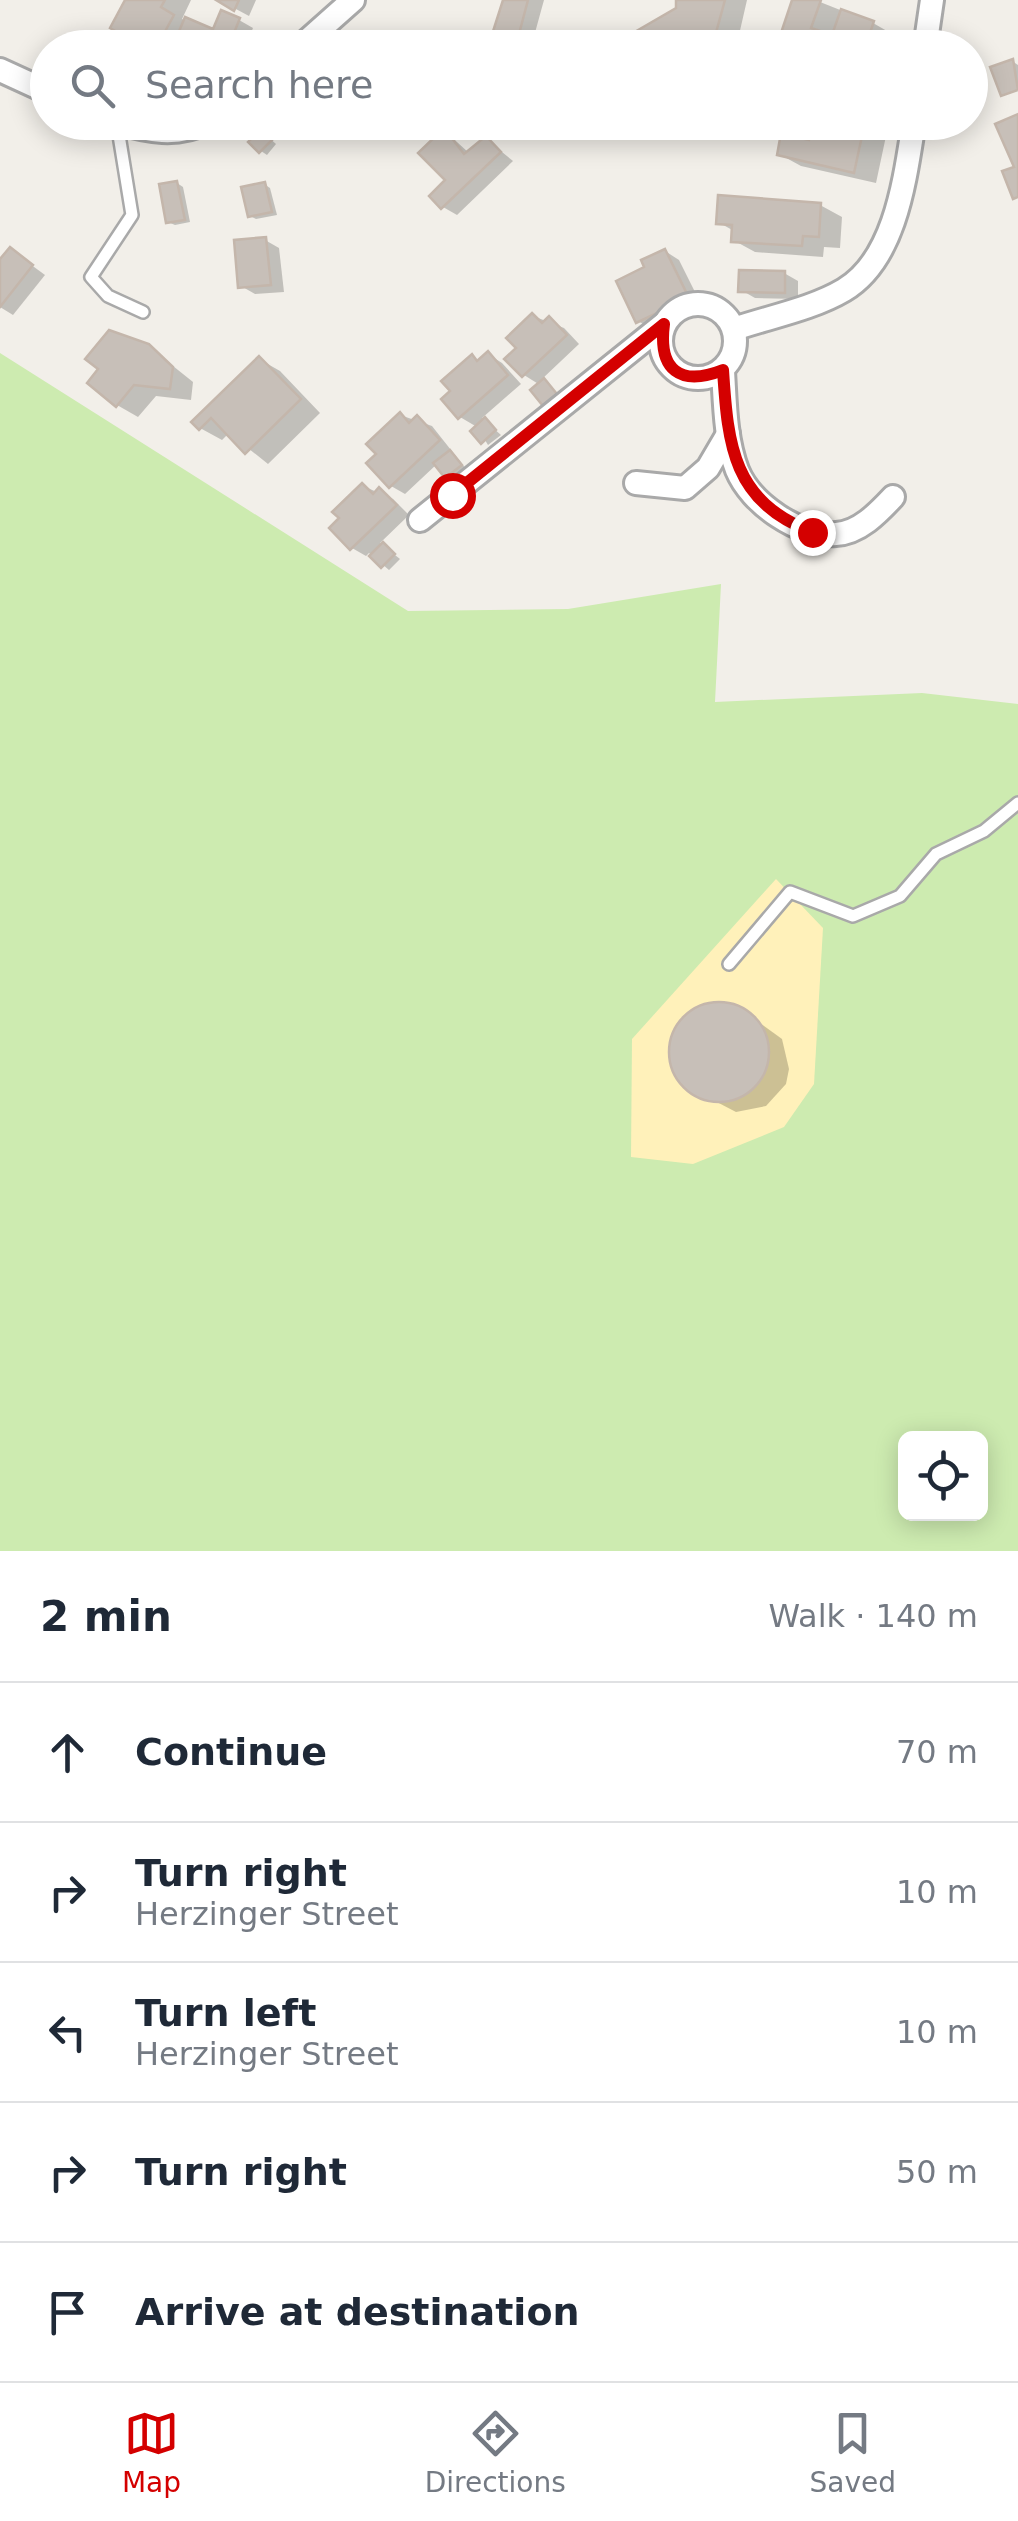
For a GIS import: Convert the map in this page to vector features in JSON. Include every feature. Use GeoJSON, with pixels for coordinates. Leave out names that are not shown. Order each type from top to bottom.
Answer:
{"type":"FeatureCollection","features":[{"type":"Feature","properties":{"kind":"street"},"geometry":{"type":"LineString","coordinates":[[319,30],[353,0]]}},
{"type":"Feature","properties":{"kind":"street"},"geometry":{"type":"LineString","coordinates":[[928,30],[932,0]]}},
{"type":"Feature","properties":{"kind":"street"},"geometry":{"type":"LineString","coordinates":[[0,70],[30,84]]}},
{"type":"Feature","properties":{"kind":"street"},"geometry":{"type":"LineString","coordinates":[[734,330],[841,292],[862,278],[884,245],[910,140]]}},
{"type":"Feature","properties":{"kind":"street"},"geometry":{"type":"LineString","coordinates":[[420,520],[676,311],[692,304],[709,306],[724,315],[734,330],[734,352],[723,370],[728,434],[738,470],[758,498],[792,524],[812,532],[838,534],[864,524],[893,497]]}},
{"type":"Feature","properties":{"kind":"street"},"geometry":{"type":"LineString","coordinates":[[664,324],[661,350],[675,371],[699,380],[723,370]]}},
{"type":"Feature","properties":{"kind":"street"},"geometry":{"type":"LineString","coordinates":[[636,484],[685,488],[708,468],[728,434]]}},
{"type":"Feature","properties":{"kind":"lane"},"geometry":{"type":"LineString","coordinates":[[120,140],[132,215],[91,277],[98,289],[142,312]]}},
{"type":"Feature","properties":{"kind":"lane"},"geometry":{"type":"LineString","coordinates":[[729,964],[790,892],[853,916],[900,896],[936,854],[984,831],[1018,803]]}},
{"type":"Feature","properties":{"kind":"green space"},"geometry":{"type":"Polygon","coordinates":[[[0,353],[408,611],[568,609],[721,584],[715,702],[922,693],[1018,704],[1018,1551],[0,1551],[0,353]]]}},
{"type":"Feature","properties":{"kind":"sand"},"geometry":{"type":"Polygon","coordinates":[[[776,879],[823,928],[814,1084],[784,1127],[693,1164],[631,1157],[632,1039],[776,879]]]}},
{"type":"Feature","properties":{"kind":"building"},"geometry":{"type":"Polygon","coordinates":[[[125,0],[165,0],[161,7],[174,15],[166,30],[110,28],[125,0]]]}},
{"type":"Feature","properties":{"kind":"building"},"geometry":{"type":"Polygon","coordinates":[[[216,0],[239,0],[234,11],[216,0]]]}},
{"type":"Feature","properties":{"kind":"building"},"geometry":{"type":"Polygon","coordinates":[[[503,0],[528,0],[520,30],[493,30],[503,0]]]}},
{"type":"Feature","properties":{"kind":"building"},"geometry":{"type":"Polygon","coordinates":[[[676,0],[725,0],[717,30],[638,30],[676,8],[676,0]]]}},
{"type":"Feature","properties":{"kind":"building"},"geometry":{"type":"Polygon","coordinates":[[[792,0],[821,0],[811,28],[817,30],[782,30],[792,0]]]}},
{"type":"Feature","properties":{"kind":"building"},"geometry":{"type":"Polygon","coordinates":[[[841,9],[874,21],[871,30],[834,30],[841,9]]]}},
{"type":"Feature","properties":{"kind":"building"},"geometry":{"type":"Polygon","coordinates":[[[221,10],[240,18],[235,30],[180,30],[185,17],[213,29],[221,10]]]}},
{"type":"Feature","properties":{"kind":"building"},"geometry":{"type":"Polygon","coordinates":[[[1013,59],[1018,90],[1001,96],[990,67],[1013,59]]]}},
{"type":"Feature","properties":{"kind":"building"},"geometry":{"type":"Polygon","coordinates":[[[1018,114],[1018,197],[1013,199],[1002,171],[1014,167],[995,124],[1018,114]]]}},
{"type":"Feature","properties":{"kind":"building"},"geometry":{"type":"Polygon","coordinates":[[[250,140],[272,140],[259,153],[250,140]]]}},
{"type":"Feature","properties":{"kind":"building"},"geometry":{"type":"Polygon","coordinates":[[[432,140],[453,140],[464,154],[481,140],[490,140],[501,152],[441,209],[429,196],[445,180],[418,153],[432,140]]]}},
{"type":"Feature","properties":{"kind":"building"},"geometry":{"type":"Polygon","coordinates":[[[780,140],[861,140],[854,173],[777,155],[780,140]]]}},
{"type":"Feature","properties":{"kind":"building"},"geometry":{"type":"Polygon","coordinates":[[[177,181],[185,220],[166,223],[159,184],[177,181]]]}},
{"type":"Feature","properties":{"kind":"building"},"geometry":{"type":"Polygon","coordinates":[[[265,182],[272,212],[248,217],[241,187],[265,182]]]}},
{"type":"Feature","properties":{"kind":"building"},"geometry":{"type":"Polygon","coordinates":[[[718,195],[821,203],[819,237],[803,236],[802,246],[731,242],[732,225],[716,224],[718,195]]]}},
{"type":"Feature","properties":{"kind":"building"},"geometry":{"type":"Polygon","coordinates":[[[266,237],[271,285],[238,288],[234,240],[266,237]]]}},
{"type":"Feature","properties":{"kind":"building"},"geometry":{"type":"Polygon","coordinates":[[[10,247],[33,265],[0,307],[0,259],[10,247]]]}},
{"type":"Feature","properties":{"kind":"building"},"geometry":{"type":"Polygon","coordinates":[[[665,249],[689,298],[636,323],[616,281],[644,267],[641,260],[665,249]]]}},
{"type":"Feature","properties":{"kind":"building"},"geometry":{"type":"Polygon","coordinates":[[[739,270],[785,271],[785,293],[738,292],[739,270]]]}},
{"type":"Feature","properties":{"kind":"building"},"geometry":{"type":"Polygon","coordinates":[[[532,313],[542,323],[549,316],[567,335],[522,377],[504,359],[516,348],[506,338],[532,313]]]}},
{"type":"Feature","properties":{"kind":"building"},"geometry":{"type":"Polygon","coordinates":[[[109,330],[149,344],[173,367],[170,389],[134,385],[116,407],[87,383],[98,369],[85,359],[109,330]]]}},
{"type":"Feature","properties":{"kind":"building"},"geometry":{"type":"Polygon","coordinates":[[[488,351],[508,375],[458,419],[441,399],[450,391],[441,381],[472,354],[477,361],[488,351]]]}},
{"type":"Feature","properties":{"kind":"building"},"geometry":{"type":"Polygon","coordinates":[[[259,356],[301,399],[245,454],[211,418],[199,430],[191,422],[259,356]]]}},
{"type":"Feature","properties":{"kind":"building"},"geometry":{"type":"Polygon","coordinates":[[[544,378],[557,394],[543,406],[530,390],[544,378]]]}},
{"type":"Feature","properties":{"kind":"building"},"geometry":{"type":"Polygon","coordinates":[[[400,412],[409,423],[417,415],[440,440],[389,488],[366,463],[376,454],[366,444],[400,412]]]}},
{"type":"Feature","properties":{"kind":"building"},"geometry":{"type":"Polygon","coordinates":[[[485,417],[496,430],[481,444],[470,431],[485,417]]]}},
{"type":"Feature","properties":{"kind":"building"},"geometry":{"type":"Polygon","coordinates":[[[450,450],[462,465],[445,478],[433,463],[450,450]]]}},
{"type":"Feature","properties":{"kind":"building"},"geometry":{"type":"Polygon","coordinates":[[[362,483],[373,494],[379,487],[397,505],[350,550],[329,528],[339,518],[332,512],[362,483]]]}},
{"type":"Feature","properties":{"kind":"building"},"geometry":{"type":"Polygon","coordinates":[[[383,542],[395,554],[381,568],[369,556],[383,542]]]}},
{"type":"Feature","properties":{"kind":"building"},"geometry":{"type":"Polygon","coordinates":[[[719,1002],[738,1006],[754,1017],[765,1033],[769,1052],[765,1071],[754,1087],[738,1098],[719,1102],[700,1098],[684,1087],[673,1071],[669,1052],[673,1033],[684,1017],[700,1006],[719,1002]]]}},
{"type":"Feature","properties":{"kind":"route"},"geometry":{"type":"LineString","coordinates":[[452,495],[664,324],[661,350],[675,371],[699,380],[723,370],[728,434],[743,479],[774,511],[812,532]]}}]}
